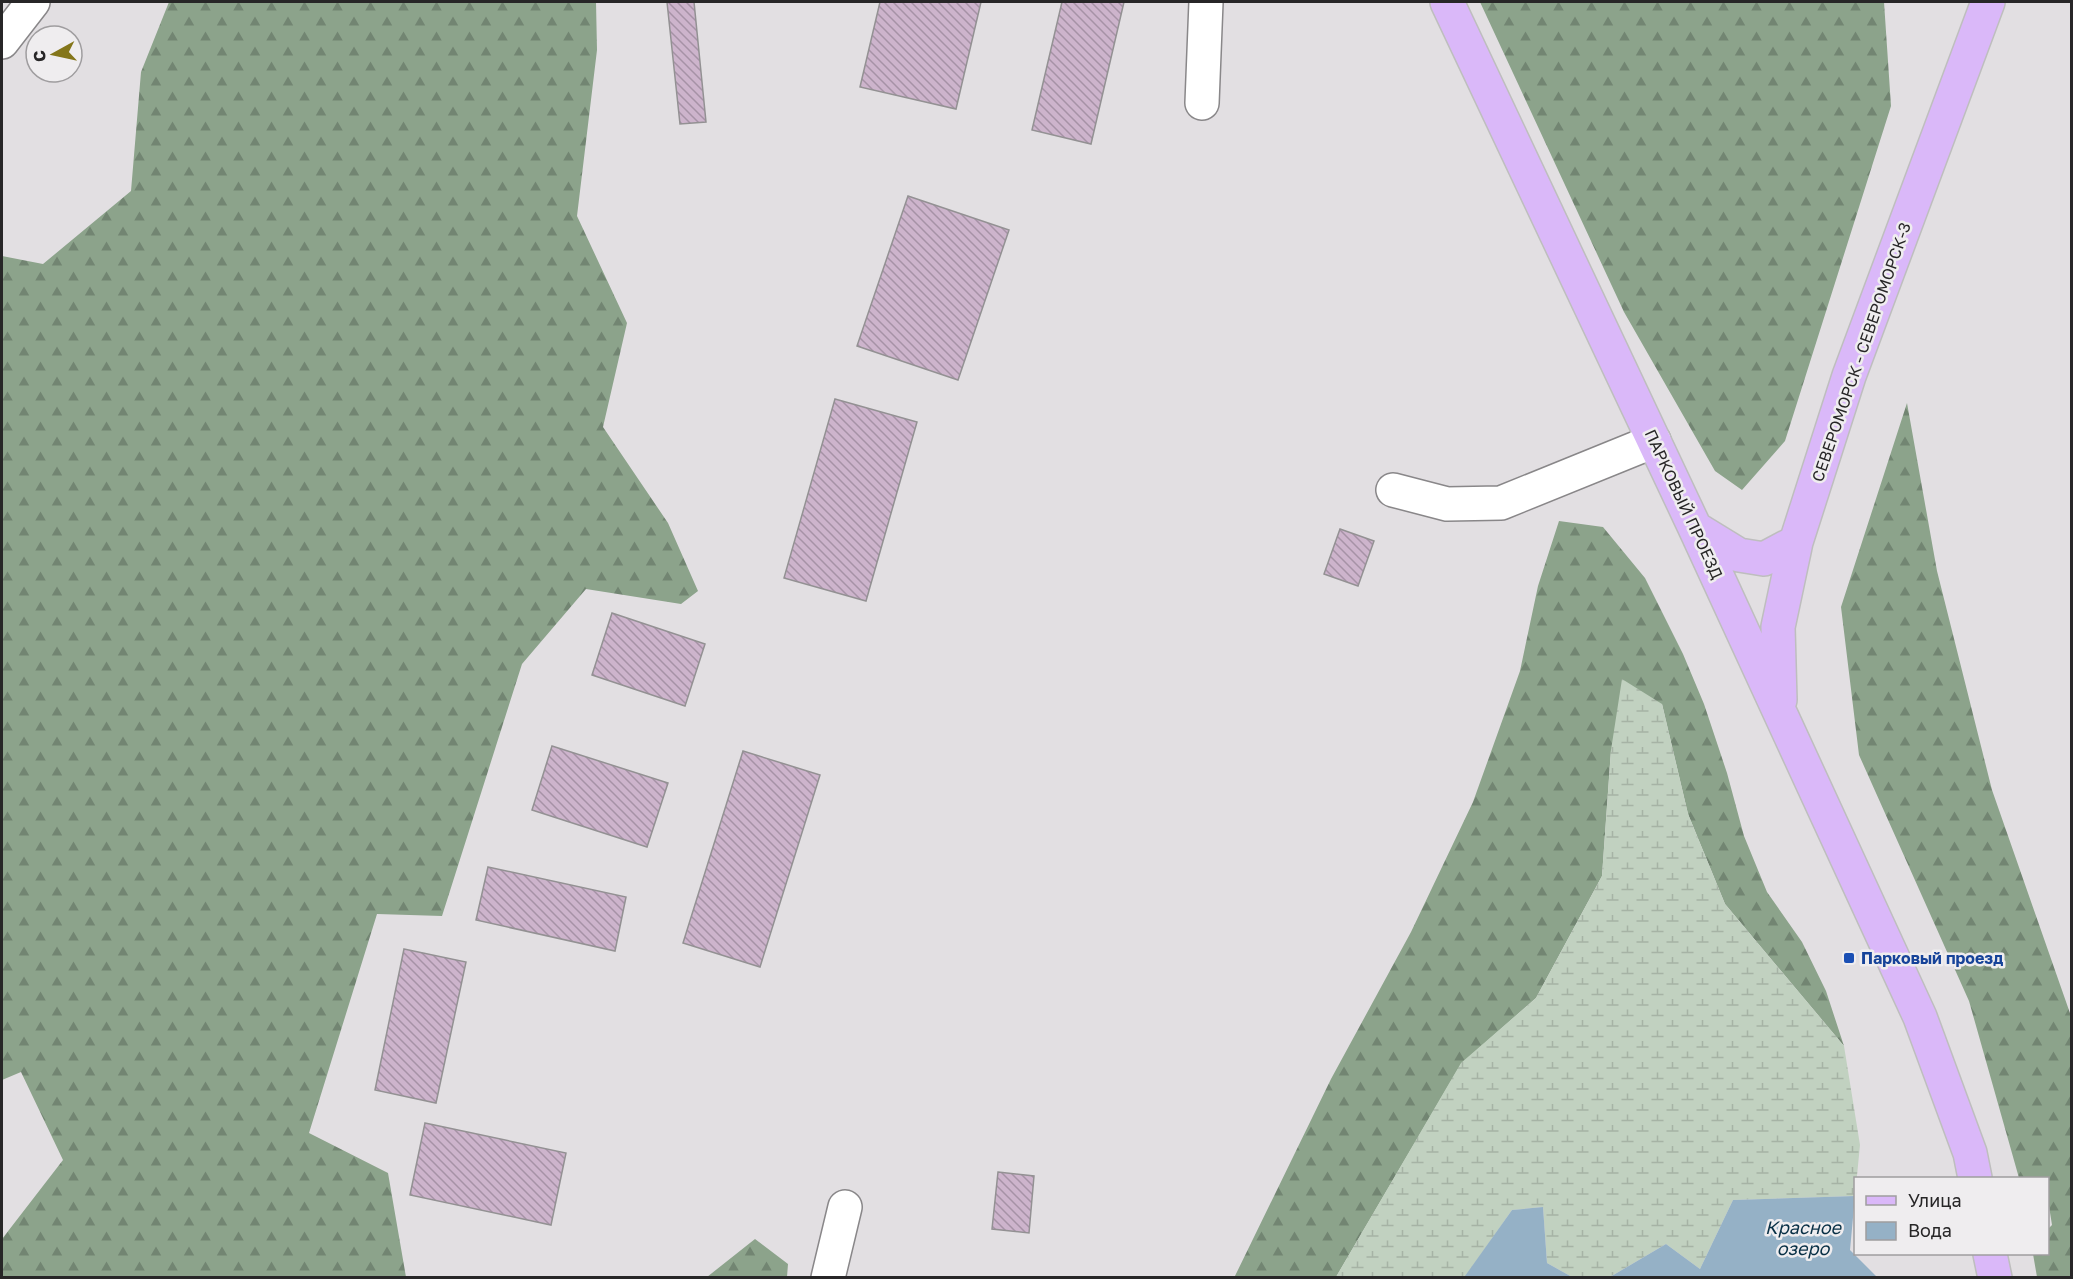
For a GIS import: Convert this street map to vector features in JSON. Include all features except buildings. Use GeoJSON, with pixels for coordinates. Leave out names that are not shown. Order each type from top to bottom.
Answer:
{"type":"FeatureCollection","features":[{"type":"Feature","properties":{"kind":"main road","name":"ПАРКОВЫЙ ПРОЕЗД"},"geometry":{"type":"LineString","coordinates":[[1446,2],[1695,528],[1920,1017],[1970,1153],[1975,1177]]}},
{"type":"Feature","properties":{"kind":"main road","name":"СЕВЕРОМОРСК - СЕВЕРОМОРСК-3"},"geometry":{"type":"LineString","coordinates":[[1780,713],[1778,627],[1796,542],[1849,376],[1988,2]]}},
{"type":"Feature","properties":{"kind":"main road"},"geometry":{"type":"LineString","coordinates":[[1695,528],[1739,555],[1764,559],[1796,542]]}},
{"type":"Feature","properties":{"kind":"main road"},"geometry":{"type":"LineString","coordinates":[[1990,1255],[1995,1278]]}},
{"type":"Feature","properties":{"kind":"street"},"geometry":{"type":"LineString","coordinates":[[2,42],[33,2]]}},
{"type":"Feature","properties":{"kind":"street"},"geometry":{"type":"LineString","coordinates":[[1202,103],[1206,2]]}},
{"type":"Feature","properties":{"kind":"street"},"geometry":{"type":"LineString","coordinates":[[1393,490],[1447,504],[1501,503],[1654,441]]}},
{"type":"Feature","properties":{"kind":"street"},"geometry":{"type":"LineString","coordinates":[[828,1278],[845,1207]]}},
{"type":"Feature","properties":{"kind":"green space"},"geometry":{"type":"Polygon","coordinates":[[[169,2],[596,2],[597,50],[577,216],[627,323],[603,427],[668,523],[698,591],[681,604],[586,589],[522,664],[442,916],[377,914],[309,1133],[388,1173],[406,1277],[2,1277],[2,1239],[63,1160],[21,1072],[2,1080],[2,256],[43,264],[131,191],[141,72],[169,2]]]}},
{"type":"Feature","properties":{"kind":"green space"},"geometry":{"type":"Polygon","coordinates":[[[1480,2],[1884,2],[1891,106],[1785,441],[1742,490],[1715,471],[1624,312],[1480,2]]]}},
{"type":"Feature","properties":{"kind":"green space"},"geometry":{"type":"Polygon","coordinates":[[[1907,403],[1937,571],[1992,790],[2071,1016],[2071,1277],[2037,1277],[2033,1255],[2049,1255],[2049,1228],[2052,1225],[2049,1206],[2049,1177],[2019,1177],[1969,1001],[1859,755],[1841,607],[1907,403]]]}},
{"type":"Feature","properties":{"kind":"green space"},"geometry":{"type":"Polygon","coordinates":[[[1559,521],[1603,527],[1645,578],[1683,654],[1704,704],[1727,773],[1744,836],[1767,892],[1802,942],[1826,991],[1844,1046],[1725,904],[1688,814],[1662,704],[1611,750],[1602,876],[1536,998],[1461,1064],[1336,1277],[1234,1278],[1331,1079],[1411,932],[1473,802],[1520,671],[1538,586],[1559,521]]]}},
{"type":"Feature","properties":{"kind":"green space"},"geometry":{"type":"Polygon","coordinates":[[[1622,679],[1662,704],[1688,814],[1725,904],[1844,1046],[1860,1145],[1857,1177],[1854,1177],[1854,1196],[1733,1200],[1700,1269],[1666,1244],[1610,1277],[1572,1277],[1547,1263],[1543,1207],[1512,1210],[1465,1277],[1336,1277],[1461,1063],[1536,998],[1602,876],[1611,750],[1622,679]]]}},
{"type":"Feature","properties":{"kind":"green space"},"geometry":{"type":"Polygon","coordinates":[[[755,1239],[788,1264],[787,1277],[707,1277],[755,1239]]]}},
{"type":"Feature","properties":{"kind":"water","name":"Красное озеро"},"geometry":{"type":"Polygon","coordinates":[[[1854,1196],[1850,1250],[1877,1277],[1610,1277],[1666,1244],[1700,1269],[1733,1200],[1854,1196]]]}},
{"type":"Feature","properties":{"kind":"water"},"geometry":{"type":"Polygon","coordinates":[[[1543,1207],[1547,1263],[1572,1277],[1458,1277],[1465,1276],[1512,1210],[1543,1207]]]}},
{"type":"Feature","properties":{"kind":"place","name":"Парковый проезд"},"geometry":{"type":"Point","coordinates":[1849,958]}}]}
